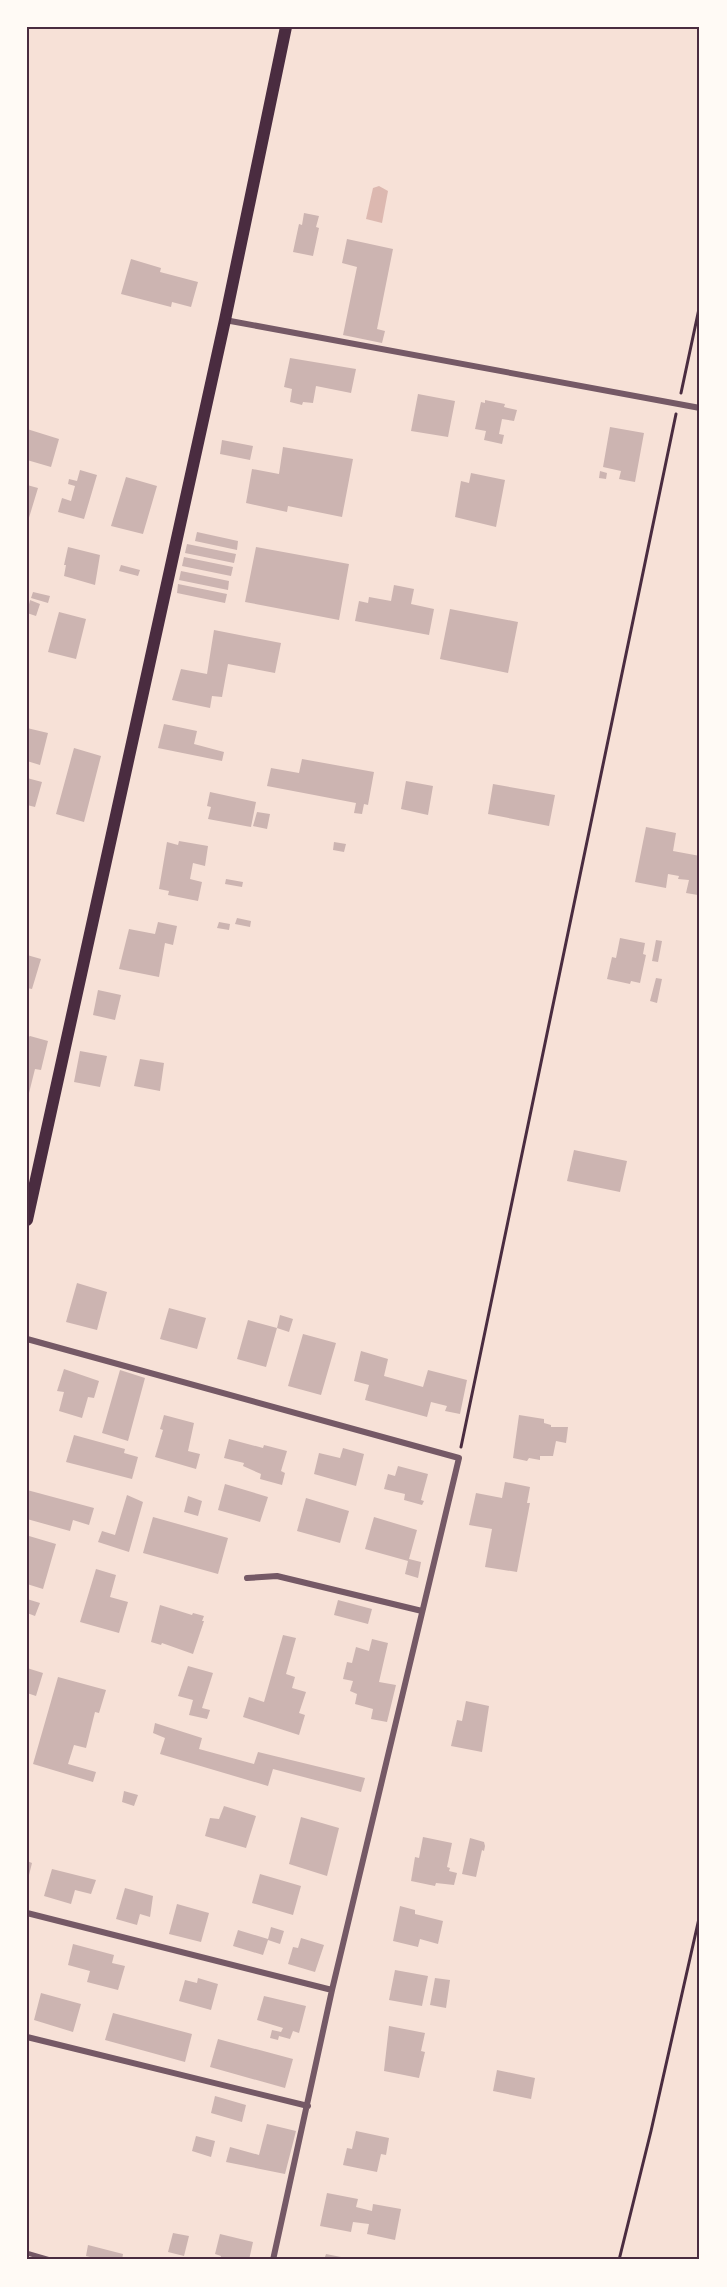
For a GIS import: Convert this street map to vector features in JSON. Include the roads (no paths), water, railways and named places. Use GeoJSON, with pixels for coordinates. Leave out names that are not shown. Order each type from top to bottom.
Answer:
{"type":"FeatureCollection","features":[{"type":"Feature","properties":{"kind":"main road"},"geometry":{"type":"LineString","coordinates":[[27,1220],[225,320],[286,27]]}},
{"type":"Feature","properties":{"kind":"street"},"geometry":{"type":"LineString","coordinates":[[225,320],[700,408]]}},
{"type":"Feature","properties":{"kind":"street"},"geometry":{"type":"LineString","coordinates":[[27,1339],[459,1458],[332,1990],[273,2260]]}},
{"type":"Feature","properties":{"kind":"street"},"geometry":{"type":"LineString","coordinates":[[247,1578],[277,1576],[422,1611]]}},
{"type":"Feature","properties":{"kind":"street"},"geometry":{"type":"LineString","coordinates":[[27,1913],[332,1990]]}},
{"type":"Feature","properties":{"kind":"street"},"geometry":{"type":"LineString","coordinates":[[27,2037],[308,2106]]}},
{"type":"Feature","properties":{"kind":"lane"},"geometry":{"type":"LineString","coordinates":[[27,2253],[51,2260]]}}]}
